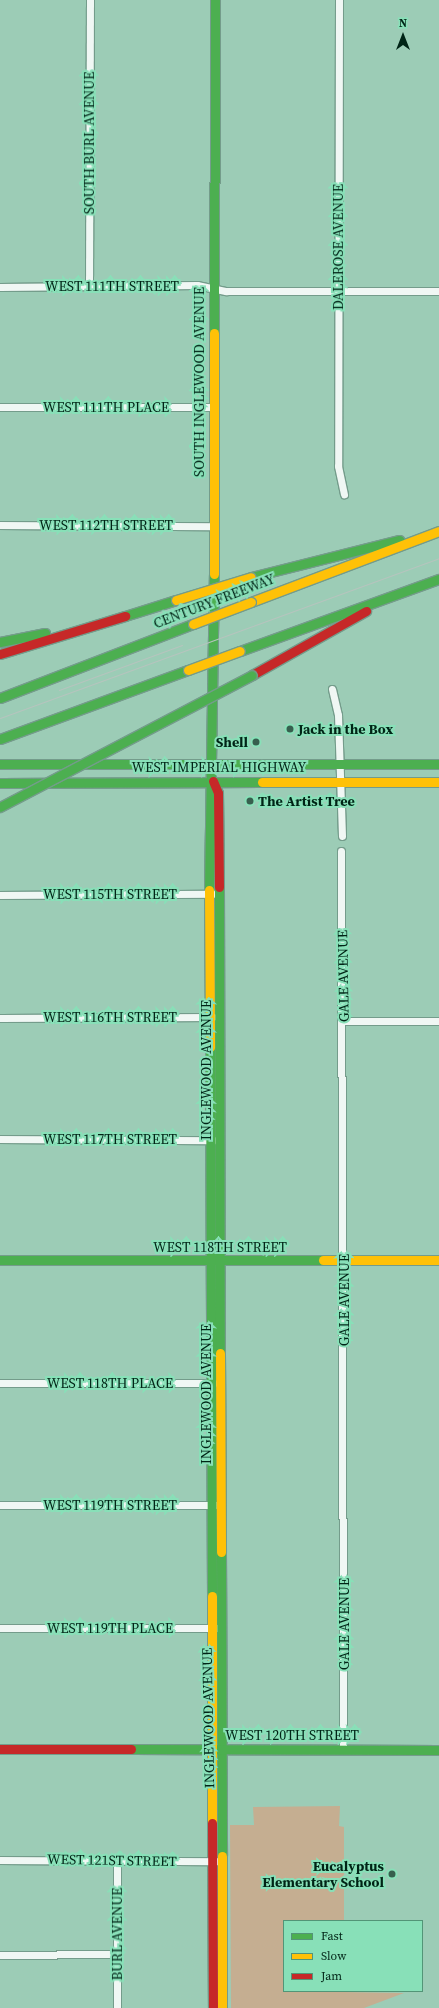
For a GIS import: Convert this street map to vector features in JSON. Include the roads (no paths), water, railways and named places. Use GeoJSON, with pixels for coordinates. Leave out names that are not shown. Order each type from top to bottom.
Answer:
{"type":"FeatureCollection","features":[{"type":"Feature","properties":{"kind":"main road","name":"SOUTH INGLEWOOD AVENUE"},"geometry":{"type":"LineString","coordinates":[[213,764],[212,407],[215,0]]}},
{"type":"Feature","properties":{"kind":"main road"},"geometry":{"type":"LineString","coordinates":[[0,654],[251,577],[439,530]]}},
{"type":"Feature","properties":{"kind":"main road","name":"CENTURY FREEWAY"},"geometry":{"type":"LineString","coordinates":[[0,698],[439,530]]}},
{"type":"Feature","properties":{"kind":"main road"},"geometry":{"type":"LineString","coordinates":[[1,739],[439,579]]}},
{"type":"Feature","properties":{"kind":"main road"},"geometry":{"type":"LineString","coordinates":[[0,807],[252,675],[391,596]]}},
{"type":"Feature","properties":{"kind":"main road"},"geometry":{"type":"LineString","coordinates":[[0,642],[109,621]]}},
{"type":"Feature","properties":{"kind":"main road","name":"WEST IMPERIAL HIGHWAY"},"geometry":{"type":"LineString","coordinates":[[0,764],[439,764]]}},
{"type":"Feature","properties":{"kind":"main road","name":"INGLEWOOD AVENUE"},"geometry":{"type":"LineString","coordinates":[[213,764],[213,781],[209,792],[209,894],[220,1140],[220,1383],[211,1628],[213,2008]]}},
{"type":"Feature","properties":{"kind":"main road","name":"INGLEWOOD AVENUE"},"geometry":{"type":"LineString","coordinates":[[213,781],[218,793],[219,894],[210,1140],[210,1382],[221,1628],[223,1749],[222,2008]]}},
{"type":"Feature","properties":{"kind":"main road","name":"WEST IMPERIAL HIGHWAY"},"geometry":{"type":"LineString","coordinates":[[0,782],[439,782]]}},
{"type":"Feature","properties":{"kind":"main road","name":"WEST 118TH STREET"},"geometry":{"type":"LineString","coordinates":[[0,1260],[439,1260]]}},
{"type":"Feature","properties":{"kind":"main road","name":"WEST 120TH STREET"},"geometry":{"type":"LineString","coordinates":[[0,1749],[439,1750]]}},
{"type":"Feature","properties":{"kind":"street","name":"SOUTH BURL AVENUE"},"geometry":{"type":"LineString","coordinates":[[89,285],[90,0]]}},
{"type":"Feature","properties":{"kind":"street","name":"DALEROSE AVENUE"},"geometry":{"type":"LineString","coordinates":[[339,0],[338,466],[344,494]]}},
{"type":"Feature","properties":{"kind":"street","name":"WEST 111TH STREET"},"geometry":{"type":"LineString","coordinates":[[0,287],[197,285],[226,291],[439,291]]}},
{"type":"Feature","properties":{"kind":"street","name":"WEST 111TH PLACE"},"geometry":{"type":"LineString","coordinates":[[0,407],[212,407]]}},
{"type":"Feature","properties":{"kind":"street","name":"WEST 112TH STREET"},"geometry":{"type":"LineString","coordinates":[[0,525],[212,526]]}},
{"type":"Feature","properties":{"kind":"street"},"geometry":{"type":"LineString","coordinates":[[332,689],[338,715],[342,836]]}},
{"type":"Feature","properties":{"kind":"street","name":"GALE AVENUE"},"geometry":{"type":"LineString","coordinates":[[341,850],[344,1021],[343,1750]]}},
{"type":"Feature","properties":{"kind":"street","name":"WEST 115TH STREET"},"geometry":{"type":"LineString","coordinates":[[0,895],[219,894]]}},
{"type":"Feature","properties":{"kind":"street","name":"WEST 116TH STREET"},"geometry":{"type":"LineString","coordinates":[[0,1018],[215,1017]]}},
{"type":"Feature","properties":{"kind":"street"},"geometry":{"type":"LineString","coordinates":[[344,1021],[439,1021]]}},
{"type":"Feature","properties":{"kind":"street","name":"WEST 117TH STREET"},"geometry":{"type":"LineString","coordinates":[[0,1139],[220,1140]]}},
{"type":"Feature","properties":{"kind":"street","name":"WEST 118TH PLACE"},"geometry":{"type":"LineString","coordinates":[[0,1383],[220,1383]]}},
{"type":"Feature","properties":{"kind":"street","name":"WEST 119TH STREET"},"geometry":{"type":"LineString","coordinates":[[0,1505],[216,1505]]}},
{"type":"Feature","properties":{"kind":"street","name":"WEST 119TH PLACE"},"geometry":{"type":"LineString","coordinates":[[0,1628],[221,1628]]}},
{"type":"Feature","properties":{"kind":"street","name":"WEST 121ST STREET"},"geometry":{"type":"LineString","coordinates":[[0,1860],[117,1859],[223,1862]]}},
{"type":"Feature","properties":{"kind":"street","name":"BURL AVENUE"},"geometry":{"type":"LineString","coordinates":[[117,1859],[117,2008]]}},
{"type":"Feature","properties":{"kind":"street"},"geometry":{"type":"LineString","coordinates":[[0,1955],[116,1954]]}},
{"type":"Feature","properties":{"kind":"tram line"},"geometry":{"type":"LineString","coordinates":[[0,718],[439,558]]}},
{"type":"Feature","properties":{"kind":"tram line"},"geometry":{"type":"LineString","coordinates":[[59,690],[182,645]]}},
{"type":"Feature","properties":{"kind":"place","name":"Jack in the Box"},"geometry":{"type":"Point","coordinates":[290,729]}},
{"type":"Feature","properties":{"kind":"place","name":"Shell"},"geometry":{"type":"Point","coordinates":[256,742]}},
{"type":"Feature","properties":{"kind":"place","name":"The Artist Tree"},"geometry":{"type":"Point","coordinates":[250,801]}},
{"type":"Feature","properties":{"kind":"place","name":"Eucalyptus Elementary School"},"geometry":{"type":"Point","coordinates":[392,1874]}}]}
